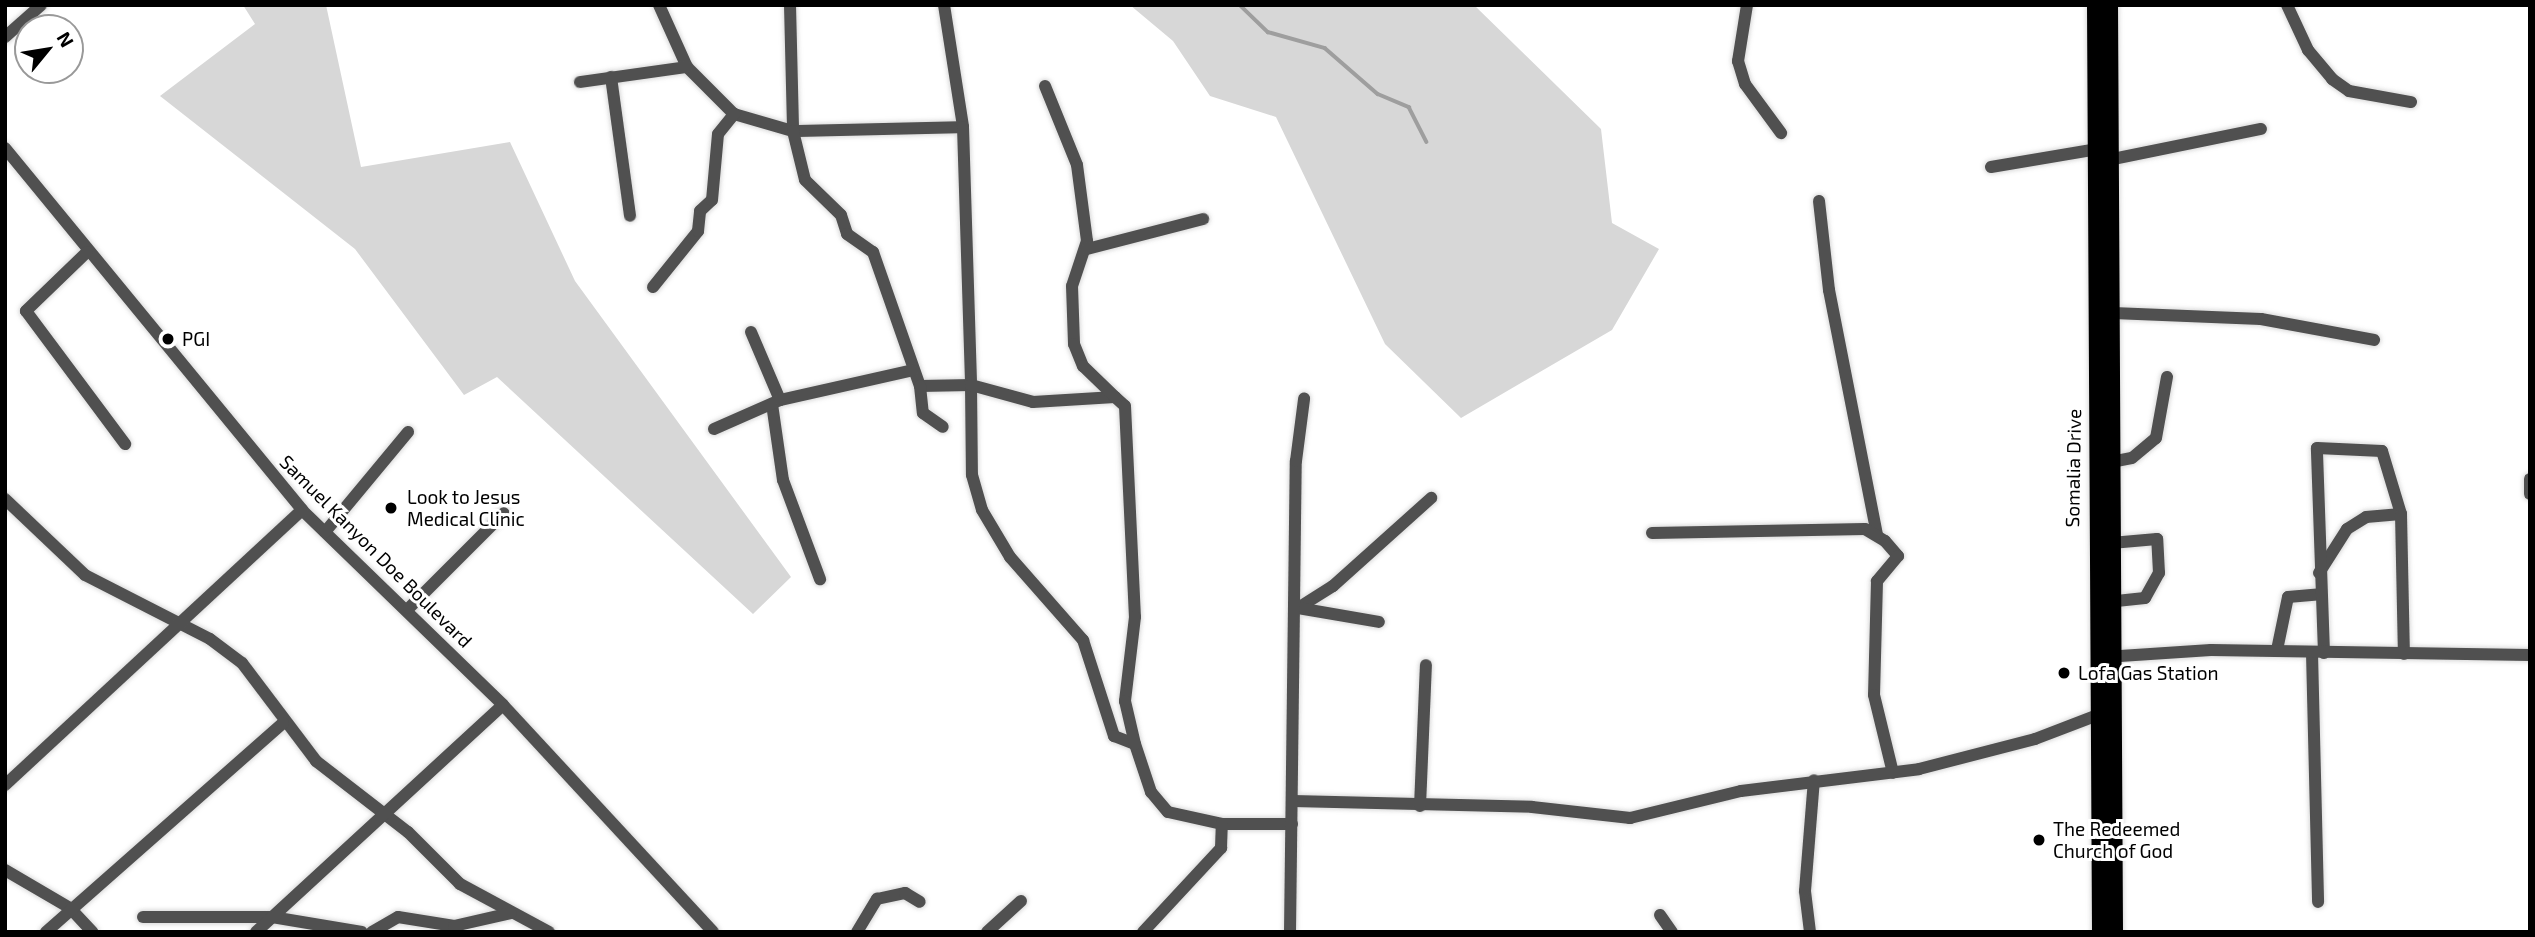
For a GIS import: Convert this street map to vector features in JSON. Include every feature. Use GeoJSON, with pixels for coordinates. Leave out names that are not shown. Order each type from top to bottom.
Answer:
{"type":"FeatureCollection","features":[{"type":"Feature","properties":{"kind":"main road","name":"Somalia Drive"},"geometry":{"type":"LineString","coordinates":[[2095,5],[2104,602],[2115,656],[2115,932]]}},
{"type":"Feature","properties":{"kind":"main road","name":"Somalia Drive"},"geometry":{"type":"LineString","coordinates":[[2100,932],[2095,716],[2098,657],[2111,543],[2113,159],[2110,5]]}},
{"type":"Feature","properties":{"kind":"street"},"geometry":{"type":"LineString","coordinates":[[5,37],[41,5]]}},
{"type":"Feature","properties":{"kind":"street"},"geometry":{"type":"LineString","coordinates":[[660,5],[687,67],[734,114],[793,131],[963,127]]}},
{"type":"Feature","properties":{"kind":"street"},"geometry":{"type":"LineString","coordinates":[[790,5],[793,131],[805,180],[841,215],[848,234],[876,258],[920,386],[923,413],[943,427]]}},
{"type":"Feature","properties":{"kind":"street"},"geometry":{"type":"LineString","coordinates":[[944,5],[963,127],[972,475],[994,535],[1083,640],[1114,736],[1135,744]]}},
{"type":"Feature","properties":{"kind":"street"},"geometry":{"type":"LineString","coordinates":[[1748,5],[1738,61],[1745,84],[1781,133]]}},
{"type":"Feature","properties":{"kind":"street"},"geometry":{"type":"LineString","coordinates":[[2287,5],[2308,50],[2332,79],[2349,91],[2412,102]]}},
{"type":"Feature","properties":{"kind":"street"},"geometry":{"type":"LineString","coordinates":[[580,82],[687,67]]}},
{"type":"Feature","properties":{"kind":"street"},"geometry":{"type":"LineString","coordinates":[[611,77],[629,216]]}},
{"type":"Feature","properties":{"kind":"street"},"geometry":{"type":"LineString","coordinates":[[1045,86],[1077,165],[1087,249],[1072,286],[1074,344],[1083,366],[1123,402],[1128,419],[1135,617],[1125,701],[1135,744],[1159,807],[1222,824],[1292,824]]}},
{"type":"Feature","properties":{"kind":"street"},"geometry":{"type":"LineString","coordinates":[[653,286],[698,231],[700,211],[712,200],[718,134],[734,114]]}},
{"type":"Feature","properties":{"kind":"street"},"geometry":{"type":"LineString","coordinates":[[2113,159],[2260,129]]}},
{"type":"Feature","properties":{"kind":"street","name":"Samuel Kanyon Doe Boulevard"},"geometry":{"type":"LineString","coordinates":[[5,148],[87,252],[302,510],[409,608],[503,705],[713,932]]}},
{"type":"Feature","properties":{"kind":"street"},"geometry":{"type":"LineString","coordinates":[[1991,167],[2097,149]]}},
{"type":"Feature","properties":{"kind":"street"},"geometry":{"type":"LineString","coordinates":[[1819,201],[1829,290],[1877,534]]}},
{"type":"Feature","properties":{"kind":"street"},"geometry":{"type":"LineString","coordinates":[[1087,249],[1203,219]]}},
{"type":"Feature","properties":{"kind":"street"},"geometry":{"type":"LineString","coordinates":[[87,252],[26,311],[125,444]]}},
{"type":"Feature","properties":{"kind":"street"},"geometry":{"type":"LineString","coordinates":[[2113,313],[2261,319],[2374,340]]}},
{"type":"Feature","properties":{"kind":"street"},"geometry":{"type":"LineString","coordinates":[[751,332],[776,402],[783,480],[820,579]]}},
{"type":"Feature","properties":{"kind":"street"},"geometry":{"type":"LineString","coordinates":[[714,429],[776,402],[913,370]]}},
{"type":"Feature","properties":{"kind":"street"},"geometry":{"type":"LineString","coordinates":[[2111,462],[2132,458],[2156,438],[2167,377]]}},
{"type":"Feature","properties":{"kind":"street"},"geometry":{"type":"LineString","coordinates":[[920,386],[971,385],[1033,402],[1115,397]]}},
{"type":"Feature","properties":{"kind":"street"},"geometry":{"type":"LineString","coordinates":[[1290,932],[1298,608],[1296,461],[1304,399]]}},
{"type":"Feature","properties":{"kind":"street"},"geometry":{"type":"LineString","coordinates":[[325,533],[408,432]]}},
{"type":"Feature","properties":{"kind":"street"},"geometry":{"type":"LineString","coordinates":[[2318,902],[2320,594],[2317,576],[2317,448],[2382,451],[2401,514],[2404,653]]}},
{"type":"Feature","properties":{"kind":"street"},"geometry":{"type":"LineString","coordinates":[[2530,479],[2530,494]]}},
{"type":"Feature","properties":{"kind":"street"},"geometry":{"type":"LineString","coordinates":[[1298,608],[1333,586],[1431,498]]}},
{"type":"Feature","properties":{"kind":"street"},"geometry":{"type":"LineString","coordinates":[[5,499],[72,567],[183,626],[242,663],[267,690],[283,723],[316,761],[380,811],[460,884],[511,914],[549,932]]}},
{"type":"Feature","properties":{"kind":"street"},"geometry":{"type":"LineString","coordinates":[[5,785],[183,626],[302,510]]}},
{"type":"Feature","properties":{"kind":"street"},"geometry":{"type":"LineString","coordinates":[[409,608],[504,513]]}},
{"type":"Feature","properties":{"kind":"street"},"geometry":{"type":"LineString","coordinates":[[2317,576],[2347,529],[2367,517],[2401,514]]}},
{"type":"Feature","properties":{"kind":"street"},"geometry":{"type":"LineString","coordinates":[[1651,533],[1865,529],[1877,534],[1898,556],[1877,581],[1873,660],[1874,695],[1893,773]]}},
{"type":"Feature","properties":{"kind":"street"},"geometry":{"type":"LineString","coordinates":[[2104,602],[2146,598],[2159,573],[2157,539],[2111,543]]}},
{"type":"Feature","properties":{"kind":"street"},"geometry":{"type":"LineString","coordinates":[[2277,650],[2288,597],[2320,594]]}},
{"type":"Feature","properties":{"kind":"street"},"geometry":{"type":"LineString","coordinates":[[1298,608],[1378,622]]}},
{"type":"Feature","properties":{"kind":"street"},"geometry":{"type":"LineString","coordinates":[[2098,657],[2277,650],[2318,653],[2530,655]]}},
{"type":"Feature","properties":{"kind":"street"},"geometry":{"type":"LineString","coordinates":[[1420,806],[1426,665]]}},
{"type":"Feature","properties":{"kind":"street"},"geometry":{"type":"LineString","coordinates":[[256,932],[380,811],[503,705]]}},
{"type":"Feature","properties":{"kind":"street"},"geometry":{"type":"LineString","coordinates":[[1293,801],[1532,807],[1630,818],[1814,780],[1893,773],[2035,739],[2095,716]]}},
{"type":"Feature","properties":{"kind":"street"},"geometry":{"type":"LineString","coordinates":[[46,932],[70,908],[283,723]]}},
{"type":"Feature","properties":{"kind":"street"},"geometry":{"type":"LineString","coordinates":[[1810,932],[1805,891],[1814,780]]}},
{"type":"Feature","properties":{"kind":"street"},"geometry":{"type":"LineString","coordinates":[[1143,932],[1221,848],[1222,824]]}},
{"type":"Feature","properties":{"kind":"street"},"geometry":{"type":"LineString","coordinates":[[5,870],[70,908],[92,932]]}},
{"type":"Feature","properties":{"kind":"street"},"geometry":{"type":"LineString","coordinates":[[857,932],[877,899],[905,893],[920,902]]}},
{"type":"Feature","properties":{"kind":"street"},"geometry":{"type":"LineString","coordinates":[[987,932],[1021,901]]}},
{"type":"Feature","properties":{"kind":"street"},"geometry":{"type":"LineString","coordinates":[[372,932],[398,917],[454,926],[511,914]]}},
{"type":"Feature","properties":{"kind":"street"},"geometry":{"type":"LineString","coordinates":[[1660,915],[1672,932]]}},
{"type":"Feature","properties":{"kind":"street"},"geometry":{"type":"LineString","coordinates":[[143,917],[272,917],[362,932]]}},
{"type":"Feature","properties":{"kind":"shaded area"},"geometry":{"type":"Polygon","coordinates":[[[243,5],[326,5],[361,167],[510,142],[575,281],[791,577],[753,614],[497,377],[464,395],[355,249],[160,96],[255,24],[243,5]]]}},
{"type":"Feature","properties":{"kind":"shaded area"},"geometry":{"type":"Polygon","coordinates":[[[1130,5],[1474,5],[1601,129],[1612,223],[1659,249],[1612,330],[1461,418],[1385,344],[1276,117],[1210,96],[1173,41],[1130,5]]]}},
{"type":"Feature","properties":{"kind":"waterway"},"geometry":{"type":"LineString","coordinates":[[1240,5],[1268,32],[1325,48],[1378,94],[1409,107],[1427,142]]}},
{"type":"Feature","properties":{"kind":"place","name":"PGI"},"geometry":{"type":"Point","coordinates":[168,339]}},
{"type":"Feature","properties":{"kind":"place","name":"Look to Jesus Medical Clinic"},"geometry":{"type":"Point","coordinates":[391,508]}},
{"type":"Feature","properties":{"kind":"place","name":"Lofa Gas Station"},"geometry":{"type":"Point","coordinates":[2064,673]}},
{"type":"Feature","properties":{"kind":"place","name":"The Redeemed Church of God"},"geometry":{"type":"Point","coordinates":[2039,840]}}]}
